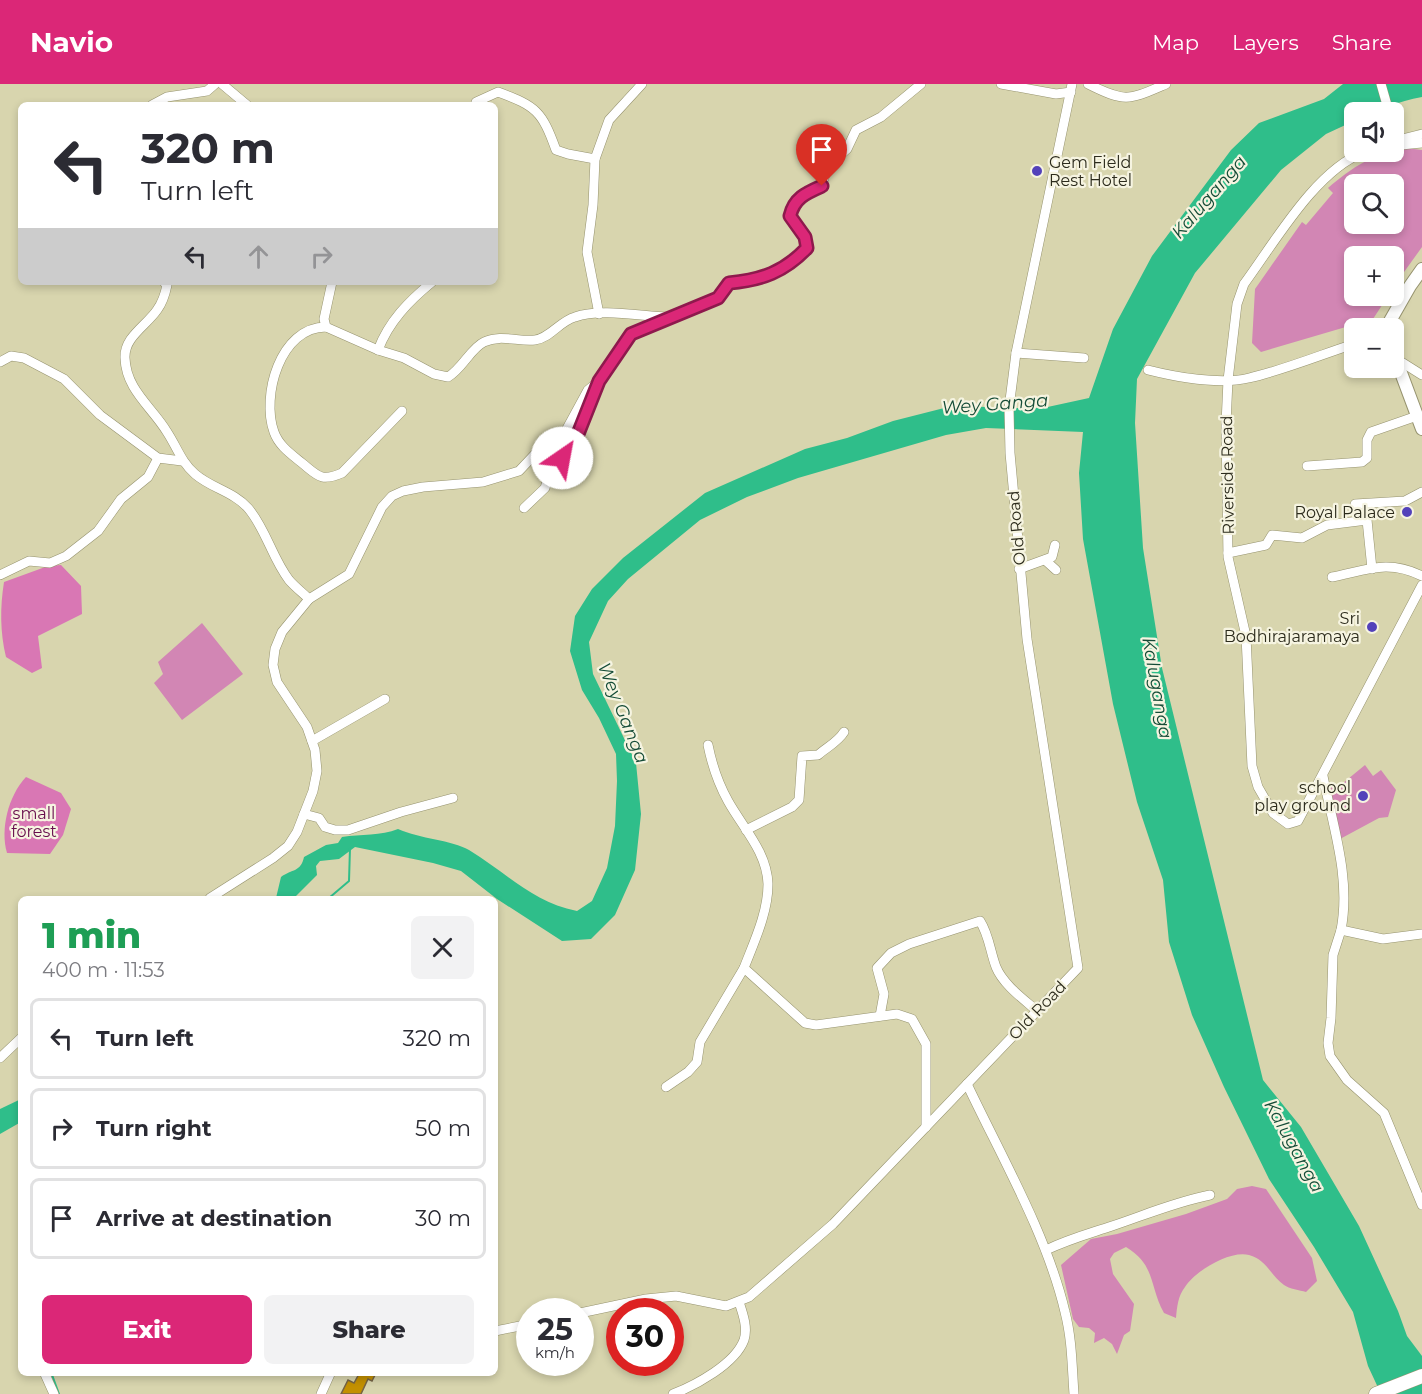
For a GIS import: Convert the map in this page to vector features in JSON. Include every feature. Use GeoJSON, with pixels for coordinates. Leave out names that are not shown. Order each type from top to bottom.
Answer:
{"type":"FeatureCollection","features":[{"type":"Feature","properties":{"kind":"highway"},"geometry":{"type":"LineString","coordinates":[[1376,1394],[1422,1376]]}},
{"type":"Feature","properties":{"kind":"main road"},"geometry":{"type":"LineString","coordinates":[[1392,318],[1422,269]]}},
{"type":"Feature","properties":{"kind":"main road"},"geometry":{"type":"LineString","coordinates":[[1402,378],[1422,429]]}},
{"type":"Feature","properties":{"kind":"street"},"geometry":{"type":"LineString","coordinates":[[158,102],[167,98],[207,91],[215,84]]}},
{"type":"Feature","properties":{"kind":"street"},"geometry":{"type":"LineString","coordinates":[[222,84],[243,102]]}},
{"type":"Feature","properties":{"kind":"street"},"geometry":{"type":"LineString","coordinates":[[599,314],[587,252],[593,206],[595,159],[609,120],[642,84]]}},
{"type":"Feature","properties":{"kind":"street"},"geometry":{"type":"LineString","coordinates":[[524,508],[545,488],[550,472],[574,444],[599,381],[631,334],[718,298],[729,283],[755,281],[792,264],[807,248],[805,237],[790,216],[792,205],[800,196],[822,186],[831,163],[847,149],[856,130],[880,117],[921,84]]}},
{"type":"Feature","properties":{"kind":"street"},"geometry":{"type":"LineString","coordinates":[[1001,84],[1056,94],[1072,88]]}},
{"type":"Feature","properties":{"kind":"street"},"geometry":{"type":"LineString","coordinates":[[1088,84],[1115,97],[1132,99],[1166,84]]}},
{"type":"Feature","properties":{"kind":"street"},"geometry":{"type":"LineString","coordinates":[[1381,84],[1386,102]]}},
{"type":"Feature","properties":{"kind":"street","name":"Old Road"},"geometry":{"type":"LineString","coordinates":[[739,1302],[749,1297],[833,1224],[1078,968],[1026,639],[1010,453],[1009,408],[1016,353],[1072,88]]}},
{"type":"Feature","properties":{"kind":"street"},"geometry":{"type":"LineString","coordinates":[[476,102],[498,92],[523,101],[546,122],[556,150],[595,159]]}},
{"type":"Feature","properties":{"kind":"street"},"geometry":{"type":"LineString","coordinates":[[1404,140],[1422,134]]}},
{"type":"Feature","properties":{"kind":"street"},"geometry":{"type":"LineString","coordinates":[[1404,145],[1422,143]]}},
{"type":"Feature","properties":{"kind":"street","name":"Riverside Road"},"geometry":{"type":"LineString","coordinates":[[1323,776],[1298,821],[1288,824],[1273,813],[1258,787],[1252,766],[1246,636],[1228,553],[1226,424],[1228,380],[1238,304],[1244,284],[1320,180],[1345,162]]}},
{"type":"Feature","properties":{"kind":"street"},"geometry":{"type":"LineString","coordinates":[[167,285],[164,299],[156,312],[130,338],[124,356],[133,388],[167,432],[182,461],[196,475],[239,499],[248,508],[260,524],[289,580],[309,599]]}},
{"type":"Feature","properties":{"kind":"street"},"geometry":{"type":"LineString","coordinates":[[326,327],[324,319],[331,285]]}},
{"type":"Feature","properties":{"kind":"street"},"geometry":{"type":"LineString","coordinates":[[378,350],[383,336],[407,302],[428,285]]}},
{"type":"Feature","properties":{"kind":"street"},"geometry":{"type":"LineString","coordinates":[[402,411],[342,473],[330,478],[320,478],[283,448],[275,435],[272,423],[273,384],[284,351],[304,331],[326,327],[378,350],[404,358],[434,374],[448,377],[454,374],[483,342],[503,338],[541,339],[574,317],[599,314],[670,317]]}},
{"type":"Feature","properties":{"kind":"street"},"geometry":{"type":"LineString","coordinates":[[1148,370],[1170,375],[1228,380],[1248,379],[1344,347]]}},
{"type":"Feature","properties":{"kind":"street"},"geometry":{"type":"LineString","coordinates":[[1016,353],[1084,358]]}},
{"type":"Feature","properties":{"kind":"street"},"geometry":{"type":"LineString","coordinates":[[0,362],[11,356],[24,358],[64,379],[100,415],[158,458],[182,461]]}},
{"type":"Feature","properties":{"kind":"street"},"geometry":{"type":"LineString","coordinates":[[1404,363],[1422,375]]}},
{"type":"Feature","properties":{"kind":"street"},"geometry":{"type":"LineString","coordinates":[[213,896],[288,846],[297,832],[313,791],[317,771],[315,750],[307,727],[277,682],[273,665],[275,649],[282,632],[309,599],[349,574],[382,507],[392,496],[423,487],[483,483],[519,471],[536,453],[563,436],[588,390],[599,381]]}},
{"type":"Feature","properties":{"kind":"street"},"geometry":{"type":"LineString","coordinates":[[1307,466],[1362,462],[1366,458],[1367,441],[1371,432],[1417,416]]}},
{"type":"Feature","properties":{"kind":"street"},"geometry":{"type":"LineString","coordinates":[[0,575],[28,561],[50,563],[66,556],[98,531],[121,499],[148,477],[158,458]]}},
{"type":"Feature","properties":{"kind":"street"},"geometry":{"type":"LineString","coordinates":[[1355,504],[1405,501],[1422,492]]}},
{"type":"Feature","properties":{"kind":"street"},"geometry":{"type":"LineString","coordinates":[[1228,553],[1266,545],[1272,535],[1302,538],[1327,525],[1367,520],[1372,569]]}},
{"type":"Feature","properties":{"kind":"street"},"geometry":{"type":"LineString","coordinates":[[1019,569],[1052,557],[1055,545]]}},
{"type":"Feature","properties":{"kind":"street"},"geometry":{"type":"LineString","coordinates":[[1045,560],[1056,570]]}},
{"type":"Feature","properties":{"kind":"street"},"geometry":{"type":"LineString","coordinates":[[1332,578],[1393,565],[1405,567],[1422,576]]}},
{"type":"Feature","properties":{"kind":"street"},"geometry":{"type":"LineString","coordinates":[[1422,585],[1323,776],[1344,876],[1345,909],[1333,955],[1328,1043],[1330,1056],[1347,1080],[1384,1113],[1422,1205]]}},
{"type":"Feature","properties":{"kind":"street"},"geometry":{"type":"LineString","coordinates":[[312,741],[385,699]]}},
{"type":"Feature","properties":{"kind":"street"},"geometry":{"type":"LineString","coordinates":[[746,830],[792,807],[799,800],[802,756],[818,755],[840,739],[844,732]]}},
{"type":"Feature","properties":{"kind":"street"},"geometry":{"type":"LineString","coordinates":[[666,1088],[688,1072],[697,1062],[700,1042],[744,968],[762,921],[768,884],[762,857],[728,800],[714,770],[708,745]]}},
{"type":"Feature","properties":{"kind":"street"},"geometry":{"type":"LineString","coordinates":[[304,814],[319,818],[325,826],[335,830],[348,830],[453,798]]}},
{"type":"Feature","properties":{"kind":"street"},"geometry":{"type":"LineString","coordinates":[[880,1016],[884,994],[877,968],[891,953],[909,944],[980,921],[987,931],[997,969],[1016,992],[1036,1010]]}},
{"type":"Feature","properties":{"kind":"street"},"geometry":{"type":"LineString","coordinates":[[1341,930],[1383,939],[1422,934]]}},
{"type":"Feature","properties":{"kind":"street"},"geometry":{"type":"LineString","coordinates":[[744,968],[805,1023],[816,1025],[897,1014],[912,1019],[926,1044],[926,1127]]}},
{"type":"Feature","properties":{"kind":"street"},"geometry":{"type":"LineString","coordinates":[[0,1058],[18,1041]]}},
{"type":"Feature","properties":{"kind":"street"},"geometry":{"type":"LineString","coordinates":[[967,1084],[1046,1250],[1065,1311],[1071,1341],[1074,1394]]}},
{"type":"Feature","properties":{"kind":"street"},"geometry":{"type":"LineString","coordinates":[[1411,1176],[1422,1173]]}},
{"type":"Feature","properties":{"kind":"street"},"geometry":{"type":"LineString","coordinates":[[1046,1250],[1071,1238],[1111,1227],[1174,1203],[1210,1195]]}},
{"type":"Feature","properties":{"kind":"street"},"geometry":{"type":"LineString","coordinates":[[594,1310],[646,1299],[676,1296],[726,1306],[739,1302],[746,1329],[737,1353],[697,1384],[673,1394]]}},
{"type":"Feature","properties":{"kind":"street"},"geometry":{"type":"LineString","coordinates":[[498,1330],[516,1327]]}},
{"type":"Feature","properties":{"kind":"street"},"geometry":{"type":"LineString","coordinates":[[46,1376],[54,1394]]}},
{"type":"Feature","properties":{"kind":"street"},"geometry":{"type":"LineString","coordinates":[[321,1394],[329,1376]]}},
{"type":"Feature","properties":{"kind":"shaded area"},"geometry":{"type":"Polygon","coordinates":[[[1404,148],[1422,150],[1422,247],[1404,272],[1404,246],[1344,246],[1344,306],[1381,306],[1374,318],[1344,318],[1344,328],[1261,352],[1252,343],[1255,289],[1302,222],[1306,225],[1333,193],[1328,188],[1344,176],[1344,234],[1404,234],[1404,174],[1346,174],[1365,162],[1404,162],[1404,148]]]}},
{"type":"Feature","properties":{"kind":"shaded area"},"geometry":{"type":"Polygon","coordinates":[[[202,623],[243,674],[182,720],[154,683],[163,674],[158,662],[202,623]]]}},
{"type":"Feature","properties":{"kind":"shaded area","name":"school play ground"},"geometry":{"type":"Polygon","coordinates":[[[1365,765],[1373,776],[1381,770],[1396,790],[1388,817],[1379,818],[1340,839],[1328,781],[1337,788],[1365,765]]]}},
{"type":"Feature","properties":{"kind":"shaded area"},"geometry":{"type":"Polygon","coordinates":[[[1252,1186],[1266,1189],[1312,1258],[1317,1281],[1306,1292],[1284,1285],[1260,1260],[1241,1254],[1214,1263],[1190,1281],[1179,1298],[1176,1318],[1164,1313],[1147,1269],[1136,1254],[1126,1247],[1114,1253],[1110,1259],[1113,1274],[1134,1304],[1130,1331],[1124,1335],[1117,1354],[1112,1344],[1104,1338],[1094,1343],[1095,1333],[1089,1328],[1079,1327],[1073,1319],[1061,1265],[1091,1239],[1186,1214],[1227,1199],[1237,1189],[1252,1186]]]}},
{"type":"Feature","properties":{"kind":"green space"},"geometry":{"type":"Polygon","coordinates":[[[61,565],[81,586],[82,614],[38,636],[42,668],[32,673],[6,657],[1,620],[4,582],[48,566],[61,565]]]}},
{"type":"Feature","properties":{"kind":"green space","name":"small forest"},"geometry":{"type":"Polygon","coordinates":[[[26,777],[61,793],[71,809],[63,835],[50,854],[7,853],[4,834],[7,814],[14,794],[26,777]]]}},
{"type":"Feature","properties":{"kind":"water","name":"Kaluganga"},"geometry":{"type":"Polygon","coordinates":[[[1343,84],[1422,84],[1422,97],[1402,102],[1344,102],[1344,126],[1326,134],[1281,170],[1195,273],[1137,379],[1135,423],[1143,548],[1162,668],[1263,1080],[1301,1127],[1359,1226],[1407,1336],[1422,1356],[1422,1394],[1381,1394],[1368,1366],[1353,1312],[1269,1179],[1192,1015],[1169,942],[1163,880],[1137,802],[1113,704],[1083,539],[1079,473],[1083,432],[986,428],[946,435],[798,478],[747,497],[700,520],[628,579],[608,601],[589,642],[593,674],[636,763],[641,814],[635,870],[615,915],[591,939],[562,941],[498,900],[498,896],[493,896],[461,871],[355,847],[339,859],[320,861],[316,866],[317,875],[296,896],[276,896],[281,877],[298,868],[304,857],[326,845],[338,843],[342,837],[378,834],[398,829],[469,850],[520,886],[561,907],[577,911],[592,901],[607,868],[615,826],[617,781],[616,754],[599,718],[582,690],[570,651],[575,616],[592,589],[623,558],[705,493],[805,449],[847,438],[893,421],[956,405],[1043,408],[1089,398],[1113,329],[1152,256],[1231,150],[1259,123],[1324,99],[1343,84]]]}},
{"type":"Feature","properties":{"kind":"water"},"geometry":{"type":"Polygon","coordinates":[[[18,1100],[18,1124],[0,1134],[0,1109],[18,1100]]]}},
{"type":"Feature","properties":{"kind":"building"},"geometry":{"type":"Polygon","coordinates":[[[358,1376],[374,1376],[372,1381],[368,1379],[361,1394],[341,1394],[348,1380],[354,1383],[358,1376]]]}},
{"type":"Feature","properties":{"kind":"waterway"},"geometry":{"type":"LineString","coordinates":[[331,896],[349,881],[350,848]]}},
{"type":"Feature","properties":{"kind":"waterway"},"geometry":{"type":"LineString","coordinates":[[52,1376],[59,1394]]}},
{"type":"Feature","properties":{"kind":"place","name":"Gem Field Rest Hotel"},"geometry":{"type":"Point","coordinates":[1037,171]}},
{"type":"Feature","properties":{"kind":"place","name":"Royal Palace"},"geometry":{"type":"Point","coordinates":[1407,512]}},
{"type":"Feature","properties":{"kind":"place","name":"Sri Bodhirajaramaya"},"geometry":{"type":"Point","coordinates":[1372,627]}},
{"type":"Feature","properties":{"kind":"place","name":"school play ground"},"geometry":{"type":"Point","coordinates":[1363,796]}},
{"type":"Feature","properties":{"kind":"route"},"geometry":{"type":"LineString","coordinates":[[562,458],[574,444],[599,381],[631,334],[718,298],[729,283],[755,281],[792,264],[807,248],[805,237],[790,216],[792,205],[800,196],[822,186]]}},
{"type":"Feature","properties":{"kind":"water label","name":"Wey Ganga"},"geometry":{"type":"Point","coordinates":[995,404]}},
{"type":"Feature","properties":{"kind":"water label","name":"Wey Ganga"},"geometry":{"type":"Point","coordinates":[623,713]}}]}
